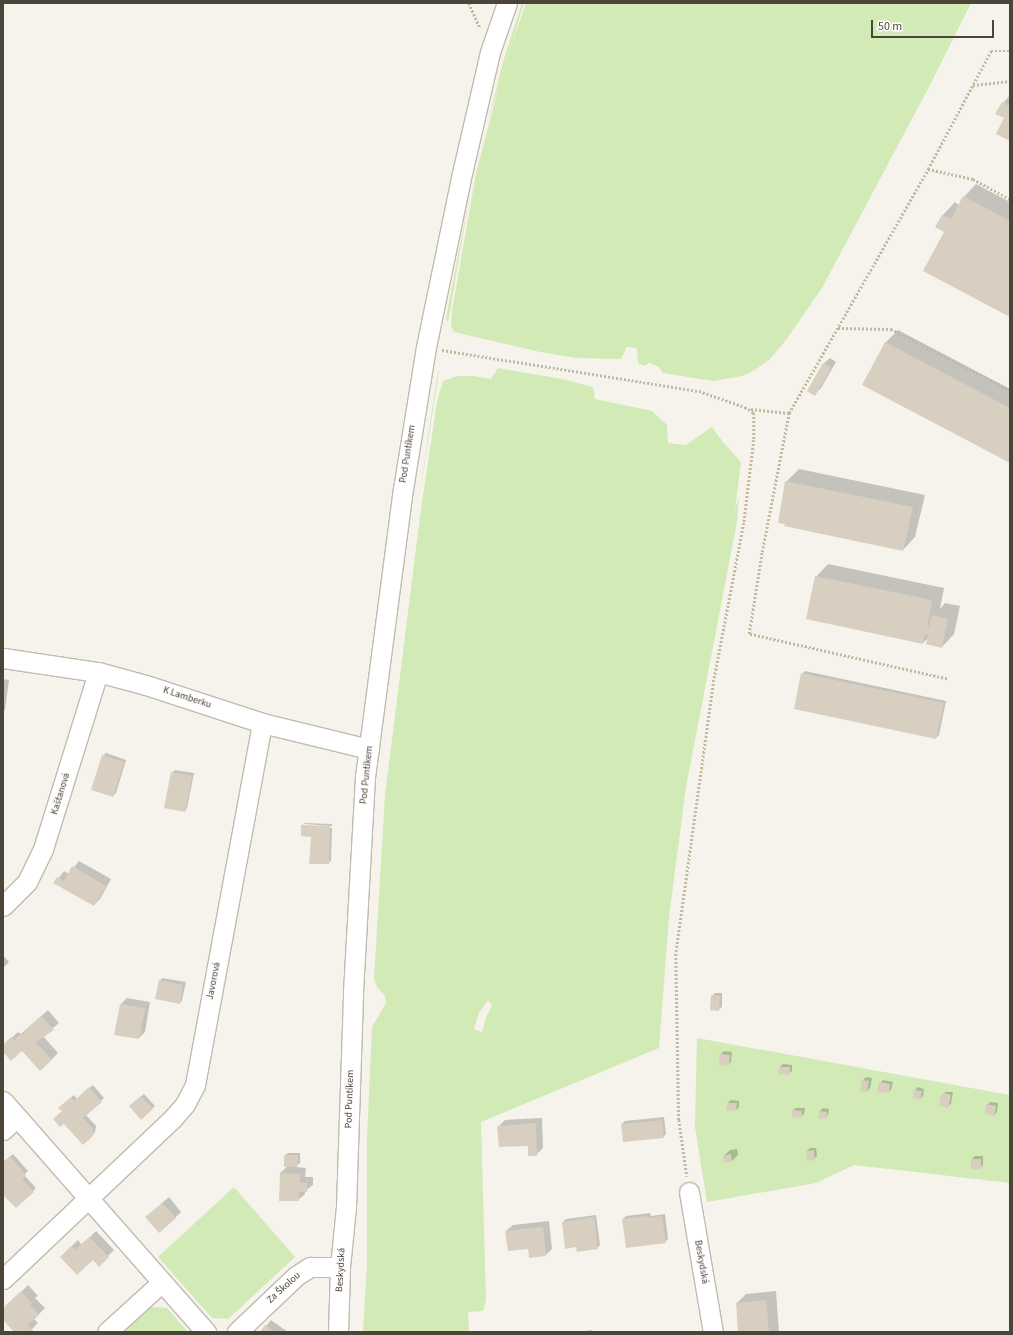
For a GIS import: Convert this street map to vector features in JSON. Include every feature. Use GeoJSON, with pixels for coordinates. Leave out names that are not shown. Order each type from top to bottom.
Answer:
{"type":"FeatureCollection","features":[{"type":"Feature","properties":{"kind":"street","name":"Pod Puntíkem"},"geometry":{"type":"LineString","coordinates":[[346,1207],[354,984],[365,777],[403,489],[426,347],[462,169],[490,52],[507,3]]}},
{"type":"Feature","properties":{"kind":"street","name":"K Lamberku"},"geometry":{"type":"LineString","coordinates":[[3,658],[98,672],[146,685],[262,723],[369,749]]}},
{"type":"Feature","properties":{"kind":"street","name":"Kaštanová"},"geometry":{"type":"LineString","coordinates":[[3,906],[27,882],[43,849],[98,672]]}},
{"type":"Feature","properties":{"kind":"street","name":"Javorová"},"geometry":{"type":"LineString","coordinates":[[88,1198],[173,1118],[185,1104],[195,1085],[262,723]]}},
{"type":"Feature","properties":{"kind":"street"},"geometry":{"type":"LineString","coordinates":[[3,1100],[206,1332]]}},
{"type":"Feature","properties":{"kind":"street"},"geometry":{"type":"LineString","coordinates":[[3,1130],[17,1117]]}},
{"type":"Feature","properties":{"kind":"street","name":"Beskydská"},"geometry":{"type":"LineString","coordinates":[[689,1192],[713,1332]]}},
{"type":"Feature","properties":{"kind":"street"},"geometry":{"type":"LineString","coordinates":[[3,1279],[88,1198]]}},
{"type":"Feature","properties":{"kind":"street","name":"Beskydská"},"geometry":{"type":"LineString","coordinates":[[338,1332],[340,1267],[346,1207]]}},
{"type":"Feature","properties":{"kind":"street","name":"Za Školou"},"geometry":{"type":"LineString","coordinates":[[237,1332],[296,1276],[310,1267],[340,1267]]}},
{"type":"Feature","properties":{"kind":"street"},"geometry":{"type":"LineString","coordinates":[[107,1332],[162,1282]]}},
{"type":"Feature","properties":{"kind":"path"},"geometry":{"type":"LineString","coordinates":[[947,679],[749,634],[762,552],[789,413],[928,169],[990,51],[1010,51]]}},
{"type":"Feature","properties":{"kind":"path"},"geometry":{"type":"LineString","coordinates":[[972,85],[1010,81]]}},
{"type":"Feature","properties":{"kind":"path"},"geometry":{"type":"LineString","coordinates":[[928,169],[973,179],[1010,199]]}},
{"type":"Feature","properties":{"kind":"path"},"geometry":{"type":"LineString","coordinates":[[838,328],[890,329],[1010,390]]}},
{"type":"Feature","properties":{"kind":"path"},"geometry":{"type":"LineString","coordinates":[[426,347],[699,391],[750,409],[789,413]]}},
{"type":"Feature","properties":{"kind":"path"},"geometry":{"type":"LineString","coordinates":[[689,1192],[679,1120],[676,954],[714,680],[744,523],[755,431],[754,413],[750,409]]}},
{"type":"Feature","properties":{"kind":"green space"},"geometry":{"type":"Polygon","coordinates":[[[522,3],[524,3],[488,122],[503,62],[522,3]]]}},
{"type":"Feature","properties":{"kind":"green space"},"geometry":{"type":"Polygon","coordinates":[[[526,3],[971,3],[930,85],[822,288],[786,340],[770,359],[755,370],[742,376],[713,381],[663,373],[659,367],[649,363],[645,366],[638,363],[637,348],[627,347],[621,359],[576,358],[540,352],[454,332],[451,326],[452,311],[476,173],[505,64],[526,3]]]}},
{"type":"Feature","properties":{"kind":"green space"},"geometry":{"type":"Polygon","coordinates":[[[470,193],[448,323],[446,318],[470,193]]]}},
{"type":"Feature","properties":{"kind":"green space"},"geometry":{"type":"Polygon","coordinates":[[[498,368],[562,379],[593,387],[595,399],[652,411],[667,425],[668,443],[686,445],[712,427],[741,462],[735,510],[739,496],[737,522],[686,787],[669,917],[659,1048],[481,1122],[486,1300],[483,1311],[468,1312],[469,1332],[363,1332],[367,1263],[367,1138],[372,1027],[386,1003],[385,996],[377,987],[374,979],[385,795],[421,509],[437,402],[443,381],[457,376],[473,376],[491,379],[498,368]],[[488,1000],[479,1013],[474,1029],[482,1032],[486,1017],[492,1006],[488,1000]]]}},
{"type":"Feature","properties":{"kind":"green space"},"geometry":{"type":"Polygon","coordinates":[[[439,371],[419,500],[428,436],[439,371]]]}},
{"type":"Feature","properties":{"kind":"green space"},"geometry":{"type":"Polygon","coordinates":[[[697,1038],[1010,1095],[1010,1183],[854,1165],[816,1183],[707,1202],[695,1127],[697,1038]]]}},
{"type":"Feature","properties":{"kind":"green space"},"geometry":{"type":"Polygon","coordinates":[[[234,1187],[295,1257],[228,1319],[212,1318],[158,1257],[234,1187]]]}},
{"type":"Feature","properties":{"kind":"green space"},"geometry":{"type":"Polygon","coordinates":[[[151,1307],[167,1308],[188,1332],[124,1332],[151,1307]]]}},
{"type":"Feature","properties":{"kind":"building"},"geometry":{"type":"Polygon","coordinates":[[[1002,102],[1010,106],[1010,141],[996,134],[1004,118],[995,114],[1002,102]]]}},
{"type":"Feature","properties":{"kind":"building"},"geometry":{"type":"Polygon","coordinates":[[[963,196],[1010,221],[1010,317],[923,271],[944,232],[935,227],[942,215],[951,219],[963,196]]]}},
{"type":"Feature","properties":{"kind":"building"},"geometry":{"type":"Polygon","coordinates":[[[885,342],[1010,408],[1010,463],[862,385],[885,342]]]}},
{"type":"Feature","properties":{"kind":"building"},"geometry":{"type":"Polygon","coordinates":[[[823,363],[831,368],[815,396],[807,391],[823,363]]]}},
{"type":"Feature","properties":{"kind":"building"},"geometry":{"type":"Polygon","coordinates":[[[785,481],[913,507],[903,551],[784,526],[785,524],[778,523],[785,481]]]}},
{"type":"Feature","properties":{"kind":"building"},"geometry":{"type":"Polygon","coordinates":[[[815,576],[932,600],[927,626],[929,626],[928,630],[932,615],[948,619],[942,648],[926,644],[928,635],[925,634],[923,644],[806,619],[815,576]]]}},
{"type":"Feature","properties":{"kind":"building"},"geometry":{"type":"Polygon","coordinates":[[[801,673],[944,703],[936,739],[794,709],[801,673]]]}},
{"type":"Feature","properties":{"kind":"building"},"geometry":{"type":"Polygon","coordinates":[[[102,755],[124,762],[113,797],[91,790],[102,755]]]}},
{"type":"Feature","properties":{"kind":"building"},"geometry":{"type":"Polygon","coordinates":[[[171,772],[192,776],[185,812],[164,808],[171,772]]]}},
{"type":"Feature","properties":{"kind":"building"},"geometry":{"type":"Polygon","coordinates":[[[301,825],[330,826],[329,864],[309,864],[311,837],[301,836],[301,825]]]}},
{"type":"Feature","properties":{"kind":"building"},"geometry":{"type":"Polygon","coordinates":[[[72,866],[106,886],[94,906],[53,883],[57,877],[64,881],[72,866]]]}},
{"type":"Feature","properties":{"kind":"building"},"geometry":{"type":"Polygon","coordinates":[[[159,980],[183,985],[180,1004],[155,999],[159,980]]]}},
{"type":"Feature","properties":{"kind":"building"},"geometry":{"type":"Polygon","coordinates":[[[711,995],[720,996],[719,1011],[710,1010],[711,995]]]}},
{"type":"Feature","properties":{"kind":"building"},"geometry":{"type":"Polygon","coordinates":[[[120,1004],[145,1008],[139,1039],[114,1035],[120,1004]]]}},
{"type":"Feature","properties":{"kind":"building"},"geometry":{"type":"Polygon","coordinates":[[[41,1016],[54,1030],[36,1042],[52,1060],[40,1071],[22,1051],[11,1061],[3,1052],[3,1045],[11,1037],[14,1040],[21,1034],[22,1035],[25,1032],[24,1031],[41,1016]]]}},
{"type":"Feature","properties":{"kind":"building"},"geometry":{"type":"Polygon","coordinates":[[[720,1054],[730,1055],[729,1066],[719,1065],[720,1054]]]}},
{"type":"Feature","properties":{"kind":"building"},"geometry":{"type":"Polygon","coordinates":[[[779,1067],[790,1067],[790,1075],[778,1074],[779,1067]]]}},
{"type":"Feature","properties":{"kind":"building"},"geometry":{"type":"Polygon","coordinates":[[[862,1080],[869,1081],[867,1092],[860,1091],[862,1080]]]}},
{"type":"Feature","properties":{"kind":"building"},"geometry":{"type":"Polygon","coordinates":[[[879,1082],[890,1084],[889,1093],[877,1092],[879,1082]]]}},
{"type":"Feature","properties":{"kind":"building"},"geometry":{"type":"Polygon","coordinates":[[[89,1087],[102,1102],[83,1118],[93,1129],[93,1136],[83,1145],[64,1124],[60,1127],[53,1119],[62,1111],[58,1108],[71,1097],[74,1101],[89,1087]]]}},
{"type":"Feature","properties":{"kind":"building"},"geometry":{"type":"Polygon","coordinates":[[[914,1090],[922,1091],[920,1100],[913,1098],[914,1090]]]}},
{"type":"Feature","properties":{"kind":"building"},"geometry":{"type":"Polygon","coordinates":[[[944,1093],[951,1095],[948,1108],[939,1106],[941,1095],[944,1093]]]}},
{"type":"Feature","properties":{"kind":"building"},"geometry":{"type":"Polygon","coordinates":[[[141,1096],[153,1109],[141,1120],[129,1106],[141,1096]]]}},
{"type":"Feature","properties":{"kind":"building"},"geometry":{"type":"Polygon","coordinates":[[[727,1103],[737,1103],[736,1111],[726,1110],[727,1103]]]}},
{"type":"Feature","properties":{"kind":"building"},"geometry":{"type":"Polygon","coordinates":[[[986,1104],[996,1106],[994,1116],[985,1114],[986,1104]]]}},
{"type":"Feature","properties":{"kind":"building"},"geometry":{"type":"Polygon","coordinates":[[[792,1110],[802,1111],[802,1118],[792,1117],[792,1110]]]}},
{"type":"Feature","properties":{"kind":"building"},"geometry":{"type":"Polygon","coordinates":[[[819,1111],[827,1112],[826,1119],[818,1118],[819,1111]]]}},
{"type":"Feature","properties":{"kind":"building"},"geometry":{"type":"Polygon","coordinates":[[[662,1120],[664,1138],[623,1142],[621,1124],[662,1120]]]}},
{"type":"Feature","properties":{"kind":"building"},"geometry":{"type":"Polygon","coordinates":[[[536,1123],[537,1156],[528,1156],[528,1146],[499,1147],[497,1126],[536,1123]]]}},
{"type":"Feature","properties":{"kind":"building"},"geometry":{"type":"Polygon","coordinates":[[[814,1150],[815,1160],[807,1161],[806,1151],[814,1150]]]}},
{"type":"Feature","properties":{"kind":"building"},"geometry":{"type":"Polygon","coordinates":[[[731,1154],[732,1162],[724,1163],[723,1156],[731,1154]]]}},
{"type":"Feature","properties":{"kind":"building"},"geometry":{"type":"Polygon","coordinates":[[[284,1155],[298,1155],[297,1167],[284,1167],[284,1155]]]}},
{"type":"Feature","properties":{"kind":"building"},"geometry":{"type":"Polygon","coordinates":[[[10,1156],[26,1175],[22,1179],[34,1192],[16,1208],[3,1195],[3,1162],[10,1156]]]}},
{"type":"Feature","properties":{"kind":"building"},"geometry":{"type":"Polygon","coordinates":[[[971,1159],[981,1159],[981,1169],[971,1169],[971,1159]]]}},
{"type":"Feature","properties":{"kind":"building"},"geometry":{"type":"Polygon","coordinates":[[[280,1173],[300,1174],[300,1183],[307,1183],[307,1192],[299,1192],[299,1201],[279,1201],[280,1173]]]}},
{"type":"Feature","properties":{"kind":"building"},"geometry":{"type":"Polygon","coordinates":[[[162,1203],[176,1218],[159,1233],[145,1217],[162,1203]]]}},
{"type":"Feature","properties":{"kind":"building"},"geometry":{"type":"Polygon","coordinates":[[[648,1216],[648,1218],[662,1216],[666,1243],[626,1248],[622,1219],[648,1216]]]}},
{"type":"Feature","properties":{"kind":"building"},"geometry":{"type":"Polygon","coordinates":[[[594,1217],[598,1249],[577,1252],[576,1247],[565,1249],[562,1222],[594,1217]]]}},
{"type":"Feature","properties":{"kind":"building"},"geometry":{"type":"Polygon","coordinates":[[[543,1227],[546,1256],[529,1258],[528,1249],[508,1251],[505,1231],[543,1227]]]}},
{"type":"Feature","properties":{"kind":"building"},"geometry":{"type":"Polygon","coordinates":[[[89,1237],[109,1257],[99,1267],[93,1260],[77,1275],[60,1257],[71,1246],[75,1250],[89,1237]]]}},
{"type":"Feature","properties":{"kind":"building"},"geometry":{"type":"Polygon","coordinates":[[[21,1291],[32,1303],[30,1305],[39,1315],[28,1325],[33,1330],[31,1332],[14,1332],[3,1320],[5,1306],[21,1291]]]}},
{"type":"Feature","properties":{"kind":"building"},"geometry":{"type":"Polygon","coordinates":[[[766,1300],[769,1332],[738,1332],[736,1303],[766,1300]]]}},
{"type":"Feature","properties":{"kind":"building"},"geometry":{"type":"Polygon","coordinates":[[[265,1325],[275,1332],[260,1332],[265,1325]]]}}]}
